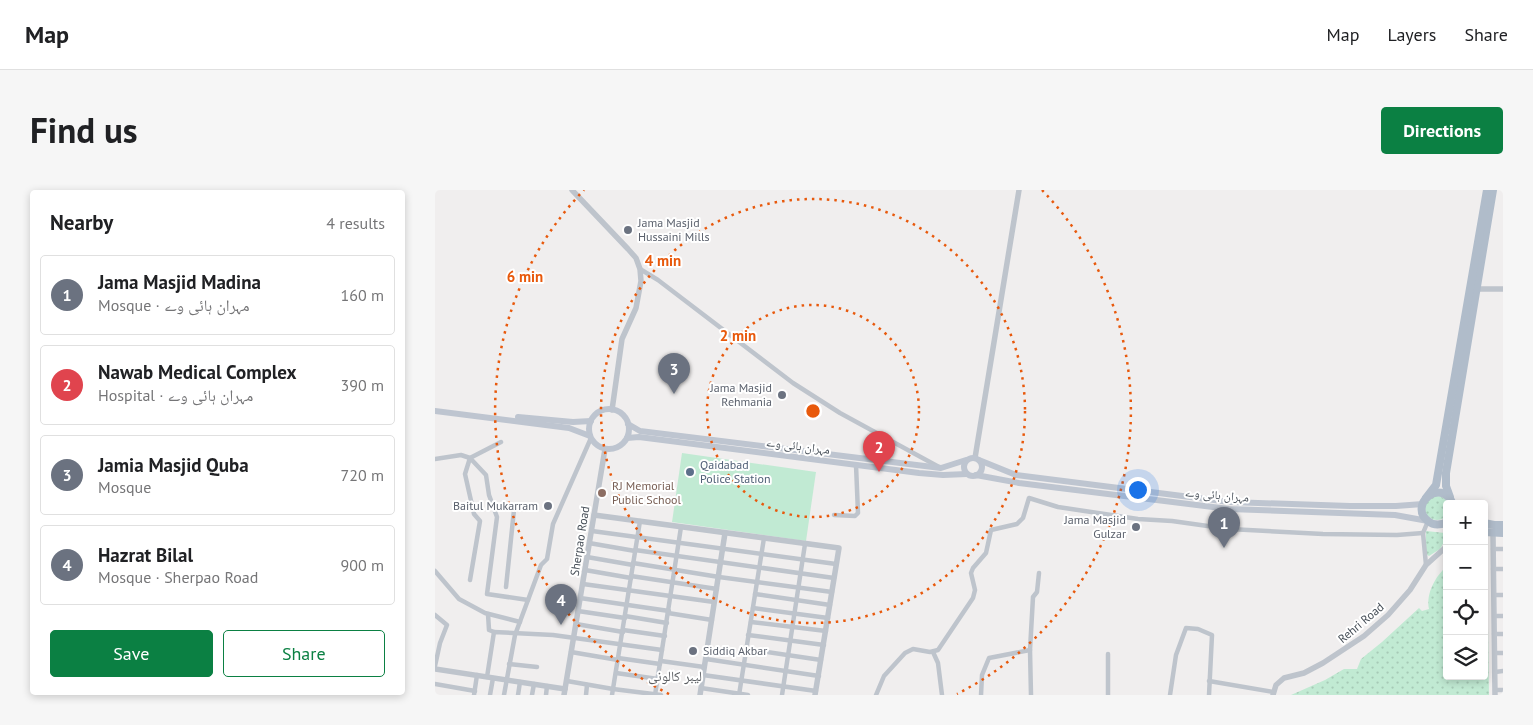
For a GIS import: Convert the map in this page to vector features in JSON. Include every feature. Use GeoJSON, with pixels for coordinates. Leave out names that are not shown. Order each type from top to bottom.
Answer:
{"type":"FeatureCollection","features":[{"type":"Feature","properties":{"kind":"main road"},"geometry":{"type":"LineString","coordinates":[[1452,500],[1446,486],[1446,473],[1487,190]]}},
{"type":"Feature","properties":{"kind":"main road"},"geometry":{"type":"LineString","coordinates":[[1443,524],[1439,525],[1428,521],[1424,517],[1422,510],[1424,501],[1436,486],[1493,190]]}},
{"type":"Feature","properties":{"kind":"main road"},"geometry":{"type":"LineString","coordinates":[[435,407],[519,418],[573,422],[591,421]]}},
{"type":"Feature","properties":{"kind":"main road"},"geometry":{"type":"LineString","coordinates":[[628,424],[627,438],[621,445],[613,449],[605,449],[594,443],[590,437],[591,421],[597,413],[612,410],[622,415],[628,424],[640,431],[941,468],[966,460],[977,459],[1017,475],[1230,502],[1396,506],[1424,501],[1432,494],[1438,492],[1445,494],[1451,500]]}},
{"type":"Feature","properties":{"kind":"main road"},"geometry":{"type":"LineString","coordinates":[[435,411],[569,428],[590,437]]}},
{"type":"Feature","properties":{"kind":"main road","name":"مہران ہائی وے"},"geometry":{"type":"LineString","coordinates":[[627,438],[639,437],[943,475],[967,474]]}},
{"type":"Feature","properties":{"kind":"main road"},"geometry":{"type":"LineString","coordinates":[[966,460],[964,467],[967,474],[976,475],[981,471],[982,467],[977,459]]}},
{"type":"Feature","properties":{"kind":"main road","name":"مہران ہائی وے"},"geometry":{"type":"LineString","coordinates":[[976,475],[1019,483],[1229,509],[1395,515],[1428,521]]}},
{"type":"Feature","properties":{"kind":"street"},"geometry":{"type":"LineString","coordinates":[[572,190],[636,258],[640,270],[641,281],[636,308],[622,339],[612,410]]}},
{"type":"Feature","properties":{"kind":"street"},"geometry":{"type":"LineString","coordinates":[[977,459],[1019,190]]}},
{"type":"Feature","properties":{"kind":"street"},"geometry":{"type":"LineString","coordinates":[[640,270],[658,280],[793,383],[840,413],[941,468]]}},
{"type":"Feature","properties":{"kind":"street"},"geometry":{"type":"LineString","coordinates":[[1474,289],[1503,290]]}},
{"type":"Feature","properties":{"kind":"street"},"geometry":{"type":"LineString","coordinates":[[504,695],[515,634],[541,566],[547,559],[553,524],[590,437]]}},
{"type":"Feature","properties":{"kind":"street"},"geometry":{"type":"LineString","coordinates":[[470,580],[480,521],[474,514],[465,474],[470,458],[501,442]]}},
{"type":"Feature","properties":{"kind":"street","name":"Sherpao Road"},"geometry":{"type":"LineString","coordinates":[[565,692],[605,449]]}},
{"type":"Feature","properties":{"kind":"street"},"geometry":{"type":"LineString","coordinates":[[435,459],[461,455],[470,458],[486,475],[489,495],[497,517],[487,594],[529,600]]}},
{"type":"Feature","properties":{"kind":"street"},"geometry":{"type":"LineString","coordinates":[[834,515],[855,516],[859,512],[856,465]]}},
{"type":"Feature","properties":{"kind":"street"},"geometry":{"type":"LineString","coordinates":[[876,695],[885,676],[905,653],[913,649],[933,652],[938,650],[973,598],[975,590],[971,573],[986,553],[991,530],[1017,524],[1023,518],[1029,498],[1058,507],[1229,530],[1397,535],[1423,533]]}},
{"type":"Feature","properties":{"kind":"street"},"geometry":{"type":"LineString","coordinates":[[506,587],[514,510]]}},
{"type":"Feature","properties":{"kind":"street"},"geometry":{"type":"LineString","coordinates":[[594,515],[839,548],[816,693],[783,686],[703,675]]}},
{"type":"Feature","properties":{"kind":"street"},"geometry":{"type":"LineString","coordinates":[[613,695],[640,521]]}},
{"type":"Feature","properties":{"kind":"street"},"geometry":{"type":"LineString","coordinates":[[1426,565],[1423,533],[1428,521]]}},
{"type":"Feature","properties":{"kind":"street"},"geometry":{"type":"LineString","coordinates":[[567,681],[657,695],[660,662],[681,527]]}},
{"type":"Feature","properties":{"kind":"street"},"geometry":{"type":"LineString","coordinates":[[1497,530],[1493,549],[1495,692],[1503,690]]}},
{"type":"Feature","properties":{"kind":"street"},"geometry":{"type":"LineString","coordinates":[[591,531],[836,564]]}},
{"type":"Feature","properties":{"kind":"street"},"geometry":{"type":"LineString","coordinates":[[725,533],[701,692],[748,695]]}},
{"type":"Feature","properties":{"kind":"street"},"geometry":{"type":"LineString","coordinates":[[739,694],[764,538]]}},
{"type":"Feature","properties":{"kind":"street"},"geometry":{"type":"LineString","coordinates":[[589,543],[834,578]]}},
{"type":"Feature","properties":{"kind":"street"},"geometry":{"type":"LineString","coordinates":[[782,695],[805,544]]}},
{"type":"Feature","properties":{"kind":"street"},"geometry":{"type":"LineString","coordinates":[[1493,549],[1503,549]]}},
{"type":"Feature","properties":{"kind":"street","name":"Rehri Road"},"geometry":{"type":"LineString","coordinates":[[1273,693],[1276,685],[1284,678],[1304,673],[1364,636],[1388,615],[1410,590],[1426,565],[1443,550]]}},
{"type":"Feature","properties":{"kind":"street"},"geometry":{"type":"LineString","coordinates":[[587,557],[832,592]]}},
{"type":"Feature","properties":{"kind":"street"},"geometry":{"type":"LineString","coordinates":[[1493,570],[1503,569]]}},
{"type":"Feature","properties":{"kind":"street"},"geometry":{"type":"LineString","coordinates":[[585,570],[717,589]]}},
{"type":"Feature","properties":{"kind":"street"},"geometry":{"type":"LineString","coordinates":[[435,571],[459,600],[488,614],[520,622]]}},
{"type":"Feature","properties":{"kind":"street"},"geometry":{"type":"LineString","coordinates":[[1031,695],[1030,650],[1033,597],[1037,592],[1039,573]]}},
{"type":"Feature","properties":{"kind":"street"},"geometry":{"type":"LineString","coordinates":[[583,584],[715,602]]}},
{"type":"Feature","properties":{"kind":"street"},"geometry":{"type":"LineString","coordinates":[[755,594],[830,605]]}},
{"type":"Feature","properties":{"kind":"street"},"geometry":{"type":"LineString","coordinates":[[1494,595],[1503,595]]}},
{"type":"Feature","properties":{"kind":"street"},"geometry":{"type":"LineString","coordinates":[[580,598],[627,604],[712,620]]}},
{"type":"Feature","properties":{"kind":"street"},"geometry":{"type":"LineString","coordinates":[[753,608],[828,618]]}},
{"type":"Feature","properties":{"kind":"street"},"geometry":{"type":"LineString","coordinates":[[578,611],[667,623]]}},
{"type":"Feature","properties":{"kind":"street"},"geometry":{"type":"LineString","coordinates":[[488,614],[489,630],[495,632],[574,637],[620,646],[662,650]]}},
{"type":"Feature","properties":{"kind":"street"},"geometry":{"type":"LineString","coordinates":[[1494,616],[1503,616]]}},
{"type":"Feature","properties":{"kind":"street"},"geometry":{"type":"LineString","coordinates":[[436,618],[447,625],[440,643],[435,667],[547,686],[565,692]]}},
{"type":"Feature","properties":{"kind":"street"},"geometry":{"type":"LineString","coordinates":[[751,622],[826,631]]}},
{"type":"Feature","properties":{"kind":"street"},"geometry":{"type":"LineString","coordinates":[[576,624],[665,636]]}},
{"type":"Feature","properties":{"kind":"street"},"geometry":{"type":"LineString","coordinates":[[1169,695],[1176,655],[1185,628],[1198,629],[1212,635],[1209,695]]}},
{"type":"Feature","properties":{"kind":"street"},"geometry":{"type":"LineString","coordinates":[[490,695],[495,632]]}},
{"type":"Feature","properties":{"kind":"street"},"geometry":{"type":"LineString","coordinates":[[1494,634],[1503,634]]}},
{"type":"Feature","properties":{"kind":"street"},"geometry":{"type":"LineString","coordinates":[[749,635],[824,645]]}},
{"type":"Feature","properties":{"kind":"street"},"geometry":{"type":"LineString","coordinates":[[746,649],[821,660]]}},
{"type":"Feature","properties":{"kind":"street"},"geometry":{"type":"LineString","coordinates":[[981,695],[982,675],[989,658],[1030,650]]}},
{"type":"Feature","properties":{"kind":"street"},"geometry":{"type":"LineString","coordinates":[[571,652],[618,659],[705,667]]}},
{"type":"Feature","properties":{"kind":"street"},"geometry":{"type":"LineString","coordinates":[[933,652],[938,663],[942,695]]}},
{"type":"Feature","properties":{"kind":"street"},"geometry":{"type":"LineString","coordinates":[[1495,653],[1503,653]]}},
{"type":"Feature","properties":{"kind":"street"},"geometry":{"type":"LineString","coordinates":[[1108,654],[1108,695]]}},
{"type":"Feature","properties":{"kind":"street"},"geometry":{"type":"LineString","coordinates":[[706,659],[819,676]]}},
{"type":"Feature","properties":{"kind":"street"},"geometry":{"type":"LineString","coordinates":[[509,664],[537,667]]}},
{"type":"Feature","properties":{"kind":"street"},"geometry":{"type":"LineString","coordinates":[[616,672],[658,679]]}},
{"type":"Feature","properties":{"kind":"street"},"geometry":{"type":"LineString","coordinates":[[1495,672],[1503,672]]}},
{"type":"Feature","properties":{"kind":"street"},"geometry":{"type":"LineString","coordinates":[[435,684],[474,693],[477,675]]}},
{"type":"Feature","properties":{"kind":"street"},"geometry":{"type":"LineString","coordinates":[[1209,680],[1273,693]]}},
{"type":"Feature","properties":{"kind":"street"},"geometry":{"type":"LineString","coordinates":[[518,695],[520,682]]}},
{"type":"Feature","properties":{"kind":"street"},"geometry":{"type":"LineString","coordinates":[[532,695],[534,684]]}},
{"type":"Feature","properties":{"kind":"street"},"geometry":{"type":"LineString","coordinates":[[586,695],[587,684]]}},
{"type":"Feature","properties":{"kind":"street"},"geometry":{"type":"LineString","coordinates":[[546,695],[547,686]]}},
{"type":"Feature","properties":{"kind":"green space"},"geometry":{"type":"Polygon","coordinates":[[[682,453],[816,472],[806,541],[672,522],[682,453]]]}},
{"type":"Feature","properties":{"kind":"green space"},"geometry":{"type":"Polygon","coordinates":[[[1433,497],[1441,497],[1445,500],[1443,500],[1443,518],[1437,520],[1433,519],[1426,512],[1426,504],[1433,497]]]}},
{"type":"Feature","properties":{"kind":"green space"},"geometry":{"type":"Polygon","coordinates":[[[1426,531],[1443,533],[1443,544],[1440,549],[1429,556],[1426,554],[1426,531]]]}},
{"type":"Feature","properties":{"kind":"green space"},"geometry":{"type":"Polygon","coordinates":[[[1443,570],[1443,680],[1488,680],[1488,625],[1489,695],[1291,695],[1325,680],[1344,669],[1357,669],[1361,659],[1419,608],[1422,611],[1429,609],[1430,591],[1443,570]]]}},
{"type":"Feature","properties":{"kind":"place","name":"Jama Masjid Hussaini Mills"},"geometry":{"type":"Point","coordinates":[628,230]}},
{"type":"Feature","properties":{"kind":"place","name":"Jamia Masjid Quba"},"geometry":{"type":"Point","coordinates":[674,394]}},
{"type":"Feature","properties":{"kind":"place","name":"Jama Masjid Rehmania"},"geometry":{"type":"Point","coordinates":[782,395]}},
{"type":"Feature","properties":{"kind":"place","name":"Qaidabad Police Station"},"geometry":{"type":"Point","coordinates":[690,472]}},
{"type":"Feature","properties":{"kind":"place","name":"Nawab Medical Complex"},"geometry":{"type":"Point","coordinates":[879,472]}},
{"type":"Feature","properties":{"kind":"place","name":"RJ Memorial Public School"},"geometry":{"type":"Point","coordinates":[602,493]}},
{"type":"Feature","properties":{"kind":"place","name":"Baitul Mukarram"},"geometry":{"type":"Point","coordinates":[548,506]}},
{"type":"Feature","properties":{"kind":"place","name":"Jama Masjid Gulzar"},"geometry":{"type":"Point","coordinates":[1136,527]}},
{"type":"Feature","properties":{"kind":"place","name":"Jama Masjid Madina"},"geometry":{"type":"Point","coordinates":[1224,548]}},
{"type":"Feature","properties":{"kind":"place","name":"Hazrat Bilal"},"geometry":{"type":"Point","coordinates":[561,625]}},
{"type":"Feature","properties":{"kind":"place","name":"Siddiq Akbar"},"geometry":{"type":"Point","coordinates":[693,651]}},
{"type":"Feature","properties":{"kind":"district","name":"لیبر کالونی"},"geometry":{"type":"Point","coordinates":[675,676]}}]}
